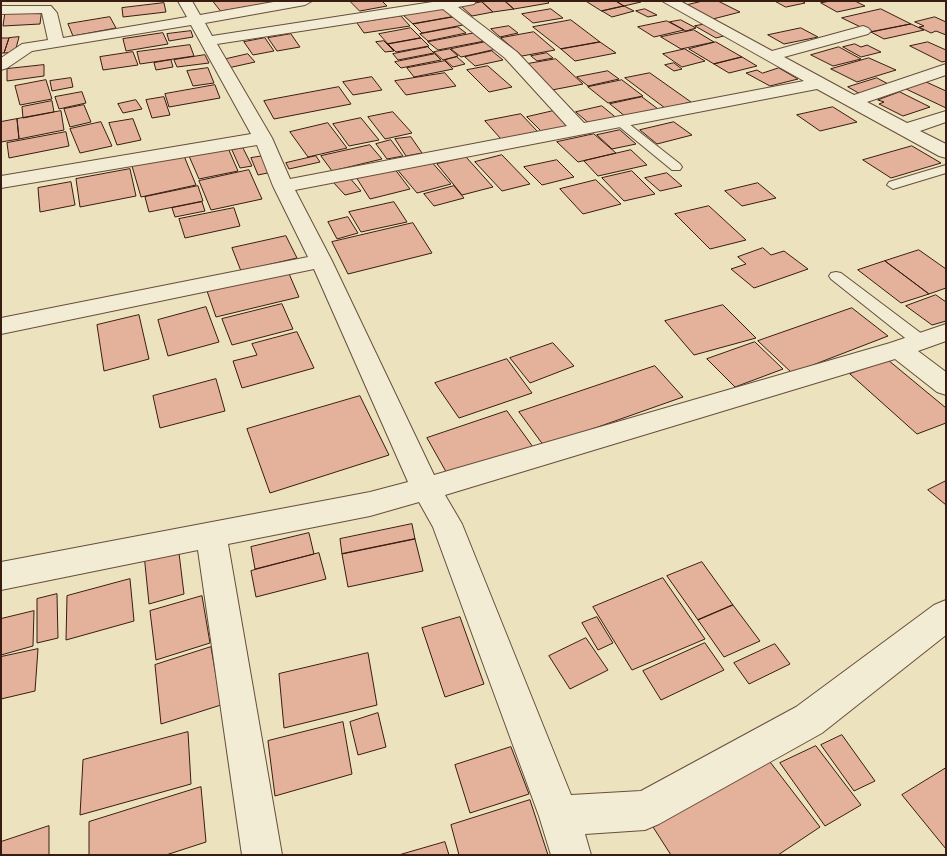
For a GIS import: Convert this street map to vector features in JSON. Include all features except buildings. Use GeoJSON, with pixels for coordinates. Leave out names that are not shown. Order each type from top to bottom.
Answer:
{"type":"FeatureCollection","features":[{"type":"Feature","properties":{"kind":"street"},"geometry":{"type":"LineString","coordinates":[[185,1],[198,20],[262,138],[426,489],[446,524],[559,816],[571,855]]}},
{"type":"Feature","properties":{"kind":"street"},"geometry":{"type":"LineString","coordinates":[[1,65],[28,47],[56,44],[304,1]]}},
{"type":"Feature","properties":{"kind":"street"},"geometry":{"type":"LineString","coordinates":[[208,41],[469,1]]}},
{"type":"Feature","properties":{"kind":"street"},"geometry":{"type":"LineString","coordinates":[[679,2],[771,56],[946,152]]}},
{"type":"Feature","properties":{"kind":"street"},"geometry":{"type":"LineString","coordinates":[[447,5],[511,55],[581,130]]}},
{"type":"Feature","properties":{"kind":"street"},"geometry":{"type":"LineString","coordinates":[[1,10],[46,9],[50,13],[56,44]]}},
{"type":"Feature","properties":{"kind":"street"},"geometry":{"type":"LineString","coordinates":[[771,56],[863,31]]}},
{"type":"Feature","properties":{"kind":"street"},"geometry":{"type":"LineString","coordinates":[[853,101],[946,69]]}},
{"type":"Feature","properties":{"kind":"street"},"geometry":{"type":"LineString","coordinates":[[283,186],[821,83]]}},
{"type":"Feature","properties":{"kind":"street"},"geometry":{"type":"LineString","coordinates":[[907,129],[946,116]]}},
{"type":"Feature","properties":{"kind":"street"},"geometry":{"type":"LineString","coordinates":[[1,182],[262,138]]}},
{"type":"Feature","properties":{"kind":"street"},"geometry":{"type":"LineString","coordinates":[[1,326],[321,261]]}},
{"type":"Feature","properties":{"kind":"street"},"geometry":{"type":"LineString","coordinates":[[1,576],[370,504],[922,341],[946,386]]}},
{"type":"Feature","properties":{"kind":"street"},"geometry":{"type":"LineString","coordinates":[[211,535],[262,855]]}},
{"type":"Feature","properties":{"kind":"street"},"geometry":{"type":"LineString","coordinates":[[559,816],[645,810],[809,720],[946,615]]}},
{"type":"Feature","properties":{"kind":"lane"},"geometry":{"type":"LineString","coordinates":[[620,122],[676,167]]}},
{"type":"Feature","properties":{"kind":"lane"},"geometry":{"type":"LineString","coordinates":[[893,185],[946,169]]}},
{"type":"Feature","properties":{"kind":"lane"},"geometry":{"type":"LineString","coordinates":[[836,276],[922,341]]}}]}
